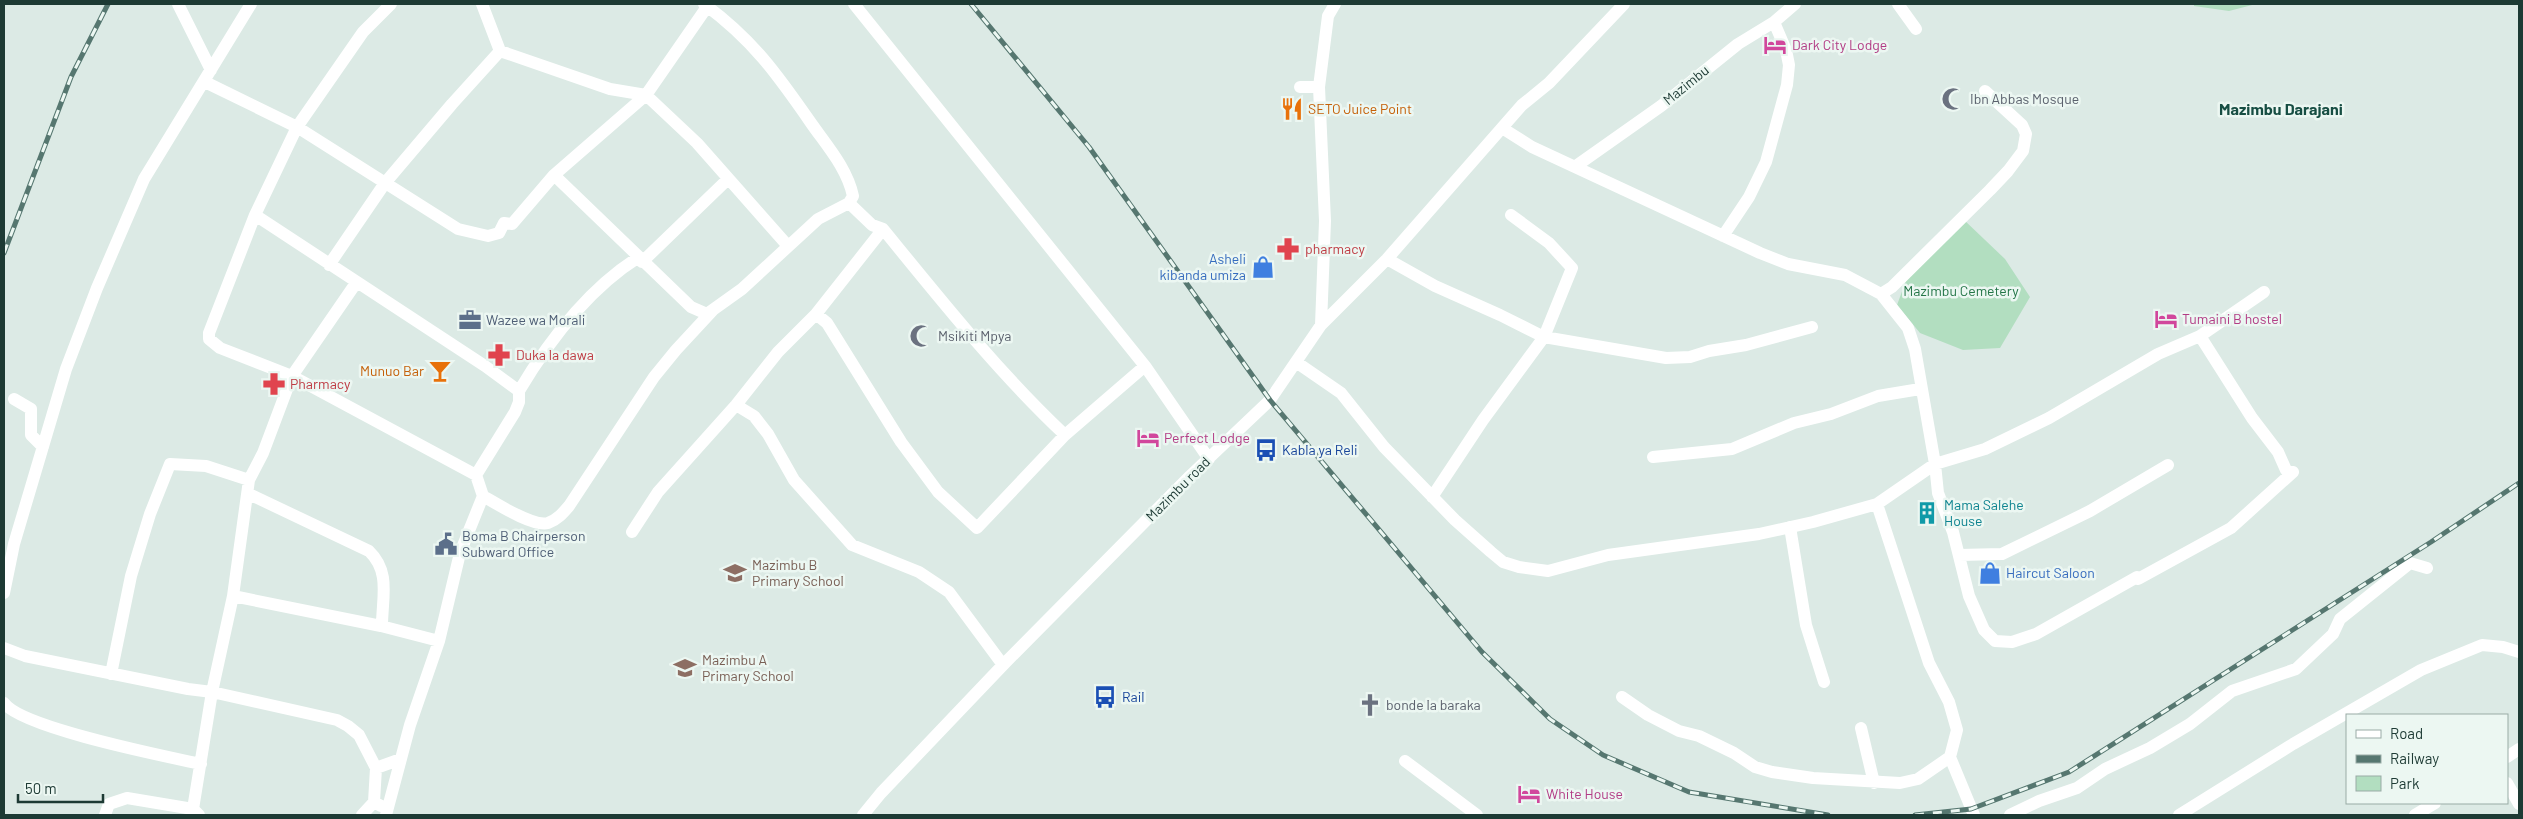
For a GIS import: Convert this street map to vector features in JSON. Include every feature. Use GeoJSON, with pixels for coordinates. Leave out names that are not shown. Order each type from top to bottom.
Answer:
{"type":"FeatureCollection","features":[{"type":"Feature","properties":{"kind":"street"},"geometry":{"type":"LineString","coordinates":[[178,4],[208,76],[296,127],[458,229],[488,236],[499,233],[504,223],[512,224],[554,175],[646,95],[706,4],[763,56],[843,169],[853,196],[849,203],[818,219],[742,288],[707,314],[695,310],[554,175]]}},
{"type":"Feature","properties":{"kind":"street"},"geometry":{"type":"LineString","coordinates":[[4,593],[14,544],[66,369],[97,288],[140,188],[251,4]]}},
{"type":"Feature","properties":{"kind":"street"},"geometry":{"type":"LineString","coordinates":[[374,802],[386,812],[439,641],[460,554],[483,496],[476,475],[292,376],[220,348],[209,338],[255,215],[296,127],[363,32],[391,4]]}},
{"type":"Feature","properties":{"kind":"street"},"geometry":{"type":"LineString","coordinates":[[482,4],[500,51],[610,89],[646,95],[697,143],[725,174],[727,180],[788,246]]}},
{"type":"Feature","properties":{"kind":"street"},"geometry":{"type":"LineString","coordinates":[[854,4],[1145,366],[1208,459]]}},
{"type":"Feature","properties":{"kind":"street"},"geometry":{"type":"LineString","coordinates":[[1321,325],[1325,221],[1319,87],[1328,16],[1336,4]]}},
{"type":"Feature","properties":{"kind":"street","name":"Mazimbu road"},"geometry":{"type":"LineString","coordinates":[[863,815],[881,793],[1003,665],[1208,459],[1270,400],[1321,325],[1387,259],[1522,105],[1549,83],[1624,4]]}},
{"type":"Feature","properties":{"kind":"street","name":"Mazimbu"},"geometry":{"type":"LineString","coordinates":[[1576,166],[1661,106],[1738,44],[1774,22],[1795,4]]}},
{"type":"Feature","properties":{"kind":"street"},"geometry":{"type":"LineString","coordinates":[[1898,4],[1916,29]]}},
{"type":"Feature","properties":{"kind":"street"},"geometry":{"type":"LineString","coordinates":[[1723,236],[1749,197],[1766,162],[1787,85],[1789,65],[1786,50],[1774,22]]}},
{"type":"Feature","properties":{"kind":"street"},"geometry":{"type":"LineString","coordinates":[[329,265],[385,183],[500,51]]}},
{"type":"Feature","properties":{"kind":"street"},"geometry":{"type":"LineString","coordinates":[[1300,88],[1319,87]]}},
{"type":"Feature","properties":{"kind":"street"},"geometry":{"type":"LineString","coordinates":[[1881,294],[1892,287],[1990,190],[2023,151],[2026,134],[2022,125],[1985,91]]}},
{"type":"Feature","properties":{"kind":"street"},"geometry":{"type":"LineString","coordinates":[[1502,128],[1532,147],[1723,236],[1788,264],[1845,275],[1881,294],[1908,328],[1915,349],[1920,389],[1935,464],[1938,493],[1959,555],[1970,596],[1984,630],[1995,641],[2012,642],[2036,634],[2136,577],[2138,579],[2231,528],[2293,472],[2286,470],[2278,452],[2252,418],[2200,336]]}},
{"type":"Feature","properties":{"kind":"street"},"geometry":{"type":"LineString","coordinates":[[476,475],[515,412],[519,402],[519,391],[536,363],[574,312],[617,271],[641,259],[727,180]]}},
{"type":"Feature","properties":{"kind":"street"},"geometry":{"type":"LineString","coordinates":[[849,203],[872,225],[883,229],[964,328],[1035,406],[1065,435]]}},
{"type":"Feature","properties":{"kind":"street"},"geometry":{"type":"LineString","coordinates":[[1432,496],[1544,337],[1572,268],[1549,243],[1511,214]]}},
{"type":"Feature","properties":{"kind":"street"},"geometry":{"type":"LineString","coordinates":[[255,215],[356,283],[478,361],[519,391]]}},
{"type":"Feature","properties":{"kind":"street"},"geometry":{"type":"LineString","coordinates":[[632,532],[658,492],[736,405],[778,352],[816,314],[883,229]]}},
{"type":"Feature","properties":{"kind":"street"},"geometry":{"type":"LineString","coordinates":[[1387,259],[1435,286],[1544,337],[1666,358],[1690,357],[1709,351],[1746,346],[1812,327]]}},
{"type":"Feature","properties":{"kind":"street"},"geometry":{"type":"LineString","coordinates":[[105,815],[109,804],[127,798],[198,814],[201,764],[212,692],[233,596],[249,494],[249,480],[264,453],[292,376],[356,283]]}},
{"type":"Feature","properties":{"kind":"street"},"geometry":{"type":"LineString","coordinates":[[1296,362],[1341,393],[1384,448],[1503,562],[1537,571],[1548,571],[1608,555],[1759,534],[1877,504],[1935,464],[1985,450],[2049,418],[2158,354],[2200,336],[2264,292]]}},
{"type":"Feature","properties":{"kind":"street"},"geometry":{"type":"LineString","coordinates":[[483,496],[535,523],[547,523],[560,516],[569,506],[654,377],[714,310]]}},
{"type":"Feature","properties":{"kind":"street"},"geometry":{"type":"LineString","coordinates":[[816,314],[827,323],[901,442],[938,492],[977,528],[1065,435],[1145,366]]}},
{"type":"Feature","properties":{"kind":"street"},"geometry":{"type":"LineString","coordinates":[[1653,457],[1732,449],[1794,423],[1831,414],[1878,396],[1920,389]]}},
{"type":"Feature","properties":{"kind":"street"},"geometry":{"type":"LineString","coordinates":[[14,399],[31,408],[31,435],[43,447]]}},
{"type":"Feature","properties":{"kind":"street"},"geometry":{"type":"LineString","coordinates":[[736,405],[754,416],[768,434],[794,480],[852,545],[919,572],[949,592],[1003,665]]}},
{"type":"Feature","properties":{"kind":"street"},"geometry":{"type":"LineString","coordinates":[[111,674],[132,576],[150,514],[170,464],[206,466],[249,480]]}},
{"type":"Feature","properties":{"kind":"street"},"geometry":{"type":"LineString","coordinates":[[1959,555],[2002,554],[2090,511],[2168,465]]}},
{"type":"Feature","properties":{"kind":"street"},"geometry":{"type":"LineString","coordinates":[[249,494],[369,551],[378,559],[383,573],[382,626]]}},
{"type":"Feature","properties":{"kind":"street"},"geometry":{"type":"LineString","coordinates":[[1877,504],[1929,663],[1948,702],[1954,720],[1957,730],[1950,757],[1974,815]]}},
{"type":"Feature","properties":{"kind":"street"},"geometry":{"type":"LineString","coordinates":[[1790,527],[1806,626],[1824,682]]}},
{"type":"Feature","properties":{"kind":"street"},"geometry":{"type":"LineString","coordinates":[[2010,815],[2039,801],[2077,788],[2105,769],[2150,748],[2190,724],[2232,691],[2296,669],[2333,634],[2340,619],[2394,573],[2410,562],[2427,568]]}},
{"type":"Feature","properties":{"kind":"street"},"geometry":{"type":"LineString","coordinates":[[233,596],[382,626],[439,641]]}},
{"type":"Feature","properties":{"kind":"street"},"geometry":{"type":"LineString","coordinates":[[2179,815],[2293,744],[2421,670],[2482,645],[2503,647],[2519,652]]}},
{"type":"Feature","properties":{"kind":"street"},"geometry":{"type":"LineString","coordinates":[[4,648],[25,656],[212,692],[337,720],[359,736],[376,768],[394,782]]}},
{"type":"Feature","properties":{"kind":"street"},"geometry":{"type":"LineString","coordinates":[[1622,697],[1648,715],[1680,731],[1699,736],[1755,767],[1772,772],[1813,778],[1900,783],[1918,778],[1950,757]]}},
{"type":"Feature","properties":{"kind":"street"},"geometry":{"type":"LineString","coordinates":[[4,703],[9,710],[23,717],[68,732],[201,764]]}},
{"type":"Feature","properties":{"kind":"street"},"geometry":{"type":"LineString","coordinates":[[1861,728],[1874,783]]}},
{"type":"Feature","properties":{"kind":"street"},"geometry":{"type":"LineString","coordinates":[[2508,756],[2519,749]]}},
{"type":"Feature","properties":{"kind":"street"},"geometry":{"type":"LineString","coordinates":[[376,768],[401,759]]}},
{"type":"Feature","properties":{"kind":"street"},"geometry":{"type":"LineString","coordinates":[[1405,761],[1469,813]]}},
{"type":"Feature","properties":{"kind":"street"},"geometry":{"type":"LineString","coordinates":[[362,815],[374,802],[376,768]]}},
{"type":"Feature","properties":{"kind":"street"},"geometry":{"type":"LineString","coordinates":[[2508,785],[2519,804]]}},
{"type":"Feature","properties":{"kind":"street"},"geometry":{"type":"LineString","coordinates":[[2415,815],[2433,804]]}},
{"type":"Feature","properties":{"kind":"green space"},"geometry":{"type":"Polygon","coordinates":[[[2194,4],[2256,4],[2229,11],[2194,6],[2194,4]]]}},
{"type":"Feature","properties":{"kind":"green space","name":"Mazimbu Cemetery"},"geometry":{"type":"Polygon","coordinates":[[[1963,219],[2005,259],[2030,297],[2000,348],[1963,350],[1920,333],[1897,305],[1914,259],[1963,219]]]}},
{"type":"Feature","properties":{"kind":"railway"},"geometry":{"type":"LineString","coordinates":[[4,253],[71,77],[108,4]]}},
{"type":"Feature","properties":{"kind":"railway"},"geometry":{"type":"LineString","coordinates":[[971,4],[1089,147],[1270,400],[1482,652],[1550,719],[1603,755],[1689,792],[1828,815]]}},
{"type":"Feature","properties":{"kind":"railway"},"geometry":{"type":"LineString","coordinates":[[1915,815],[1971,809],[2069,772],[2431,542],[2519,483]]}},
{"type":"Feature","properties":{"kind":"place","name":"Dark City Lodge"},"geometry":{"type":"Point","coordinates":[1775,45]}},
{"type":"Feature","properties":{"kind":"place","name":"Ibn Abbas Mosque"},"geometry":{"type":"Point","coordinates":[1953,99]}},
{"type":"Feature","properties":{"kind":"place","name":"SETO Juice Point"},"geometry":{"type":"Point","coordinates":[1292,109]}},
{"type":"Feature","properties":{"kind":"place","name":"pharmacy"},"geometry":{"type":"Point","coordinates":[1288,249]}},
{"type":"Feature","properties":{"kind":"place","name":"Asheli kibanda umiza"},"geometry":{"type":"Point","coordinates":[1263,267]}},
{"type":"Feature","properties":{"kind":"place","name":"Tumaini B hostel"},"geometry":{"type":"Point","coordinates":[2166,319]}},
{"type":"Feature","properties":{"kind":"place","name":"Wazee wa Morali"},"geometry":{"type":"Point","coordinates":[470,320]}},
{"type":"Feature","properties":{"kind":"place","name":"Msikiti Mpya"},"geometry":{"type":"Point","coordinates":[921,336]}},
{"type":"Feature","properties":{"kind":"place","name":"Duka la dawa"},"geometry":{"type":"Point","coordinates":[499,355]}},
{"type":"Feature","properties":{"kind":"place","name":"Munuo Bar"},"geometry":{"type":"Point","coordinates":[440,371]}},
{"type":"Feature","properties":{"kind":"place","name":"Pharmacy"},"geometry":{"type":"Point","coordinates":[274,384]}},
{"type":"Feature","properties":{"kind":"place","name":"Perfect Lodge"},"geometry":{"type":"Point","coordinates":[1148,438]}},
{"type":"Feature","properties":{"kind":"place","name":"Kabla ya Reli"},"geometry":{"type":"Point","coordinates":[1266,450]}},
{"type":"Feature","properties":{"kind":"place","name":"Mama Salehe House"},"geometry":{"type":"Point","coordinates":[1927,513]}},
{"type":"Feature","properties":{"kind":"place","name":"Boma B Chairperson Subward Office"},"geometry":{"type":"Point","coordinates":[446,544]}},
{"type":"Feature","properties":{"kind":"place","name":"Mazimbu B Primary School"},"geometry":{"type":"Point","coordinates":[735,573]}},
{"type":"Feature","properties":{"kind":"place","name":"Haircut Saloon"},"geometry":{"type":"Point","coordinates":[1990,573]}},
{"type":"Feature","properties":{"kind":"place","name":"Mazimbu A Primary School"},"geometry":{"type":"Point","coordinates":[685,668]}},
{"type":"Feature","properties":{"kind":"place","name":"Rail"},"geometry":{"type":"Point","coordinates":[1105,697]}},
{"type":"Feature","properties":{"kind":"place","name":"bonde la baraka"},"geometry":{"type":"Point","coordinates":[1370,705]}},
{"type":"Feature","properties":{"kind":"place","name":"White House"},"geometry":{"type":"Point","coordinates":[1529,794]}},
{"type":"Feature","properties":{"kind":"district","name":"Mazimbu Darajani"},"geometry":{"type":"Point","coordinates":[2281,109]}}]}
